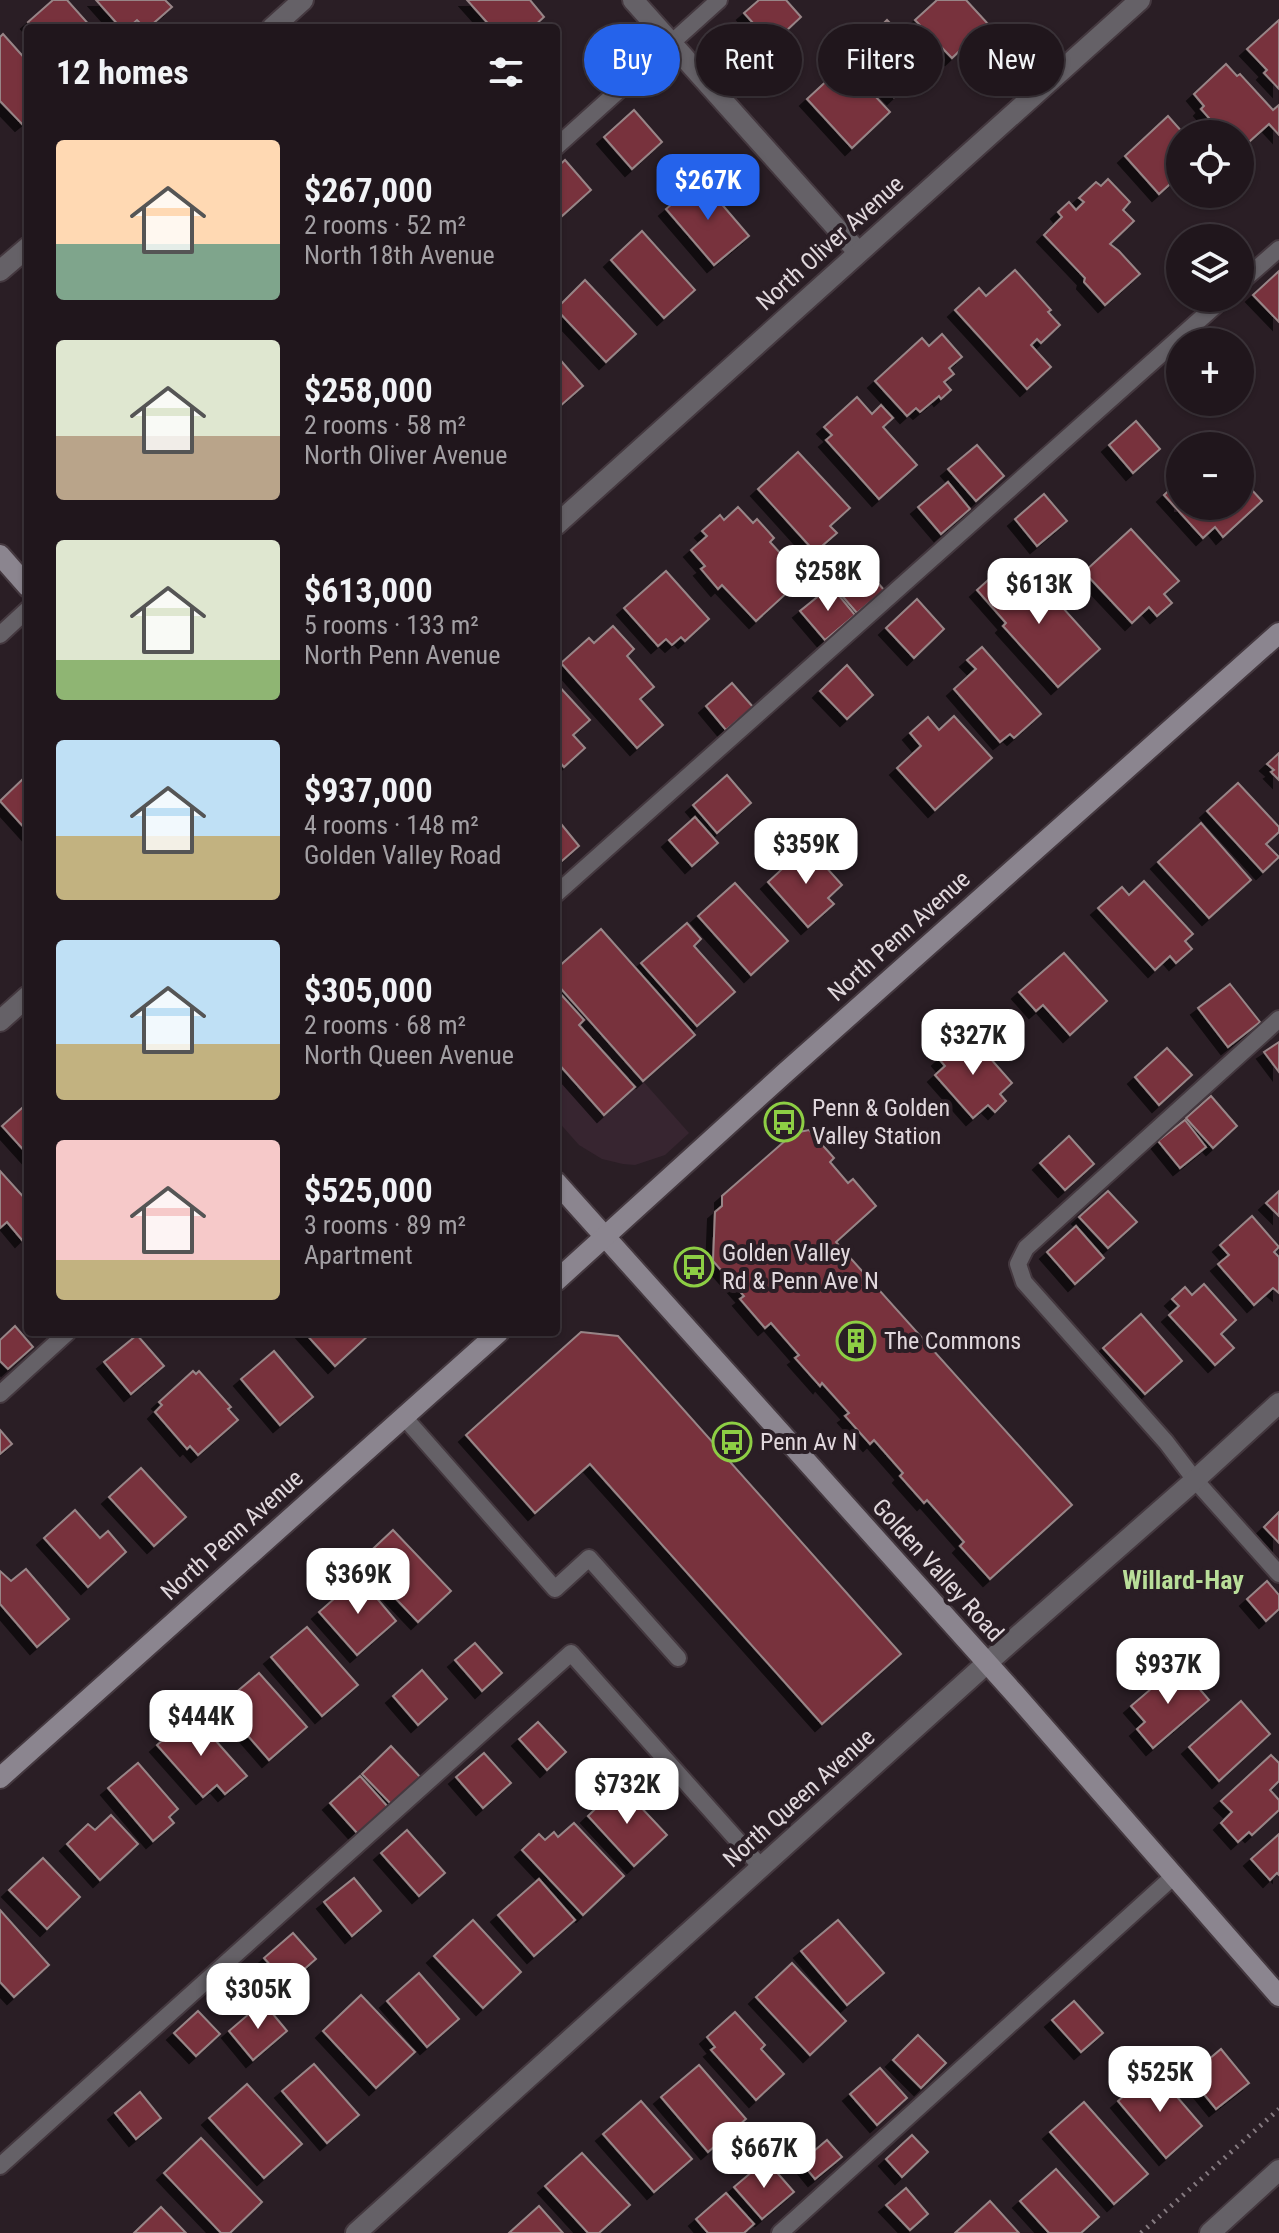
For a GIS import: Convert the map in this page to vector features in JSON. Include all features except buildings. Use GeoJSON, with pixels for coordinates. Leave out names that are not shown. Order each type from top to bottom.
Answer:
{"type":"FeatureCollection","features":[{"type":"Feature","properties":{"kind":"main road"},"geometry":{"type":"LineString","coordinates":[[0,555],[24,582]]}},
{"type":"Feature","properties":{"kind":"main road","name":"North Penn Avenue"},"geometry":{"type":"LineString","coordinates":[[560,1277],[1279,633]]}},
{"type":"Feature","properties":{"kind":"main road","name":"Golden Valley Road"},"geometry":{"type":"LineString","coordinates":[[560,1186],[987,1663],[1279,1996]]}},
{"type":"Feature","properties":{"kind":"main road","name":"North Penn Avenue"},"geometry":{"type":"LineString","coordinates":[[0,1778],[495,1336]]}},
{"type":"Feature","properties":{"kind":"street"},"geometry":{"type":"LineString","coordinates":[[276,24],[303,0]]}},
{"type":"Feature","properties":{"kind":"street"},"geometry":{"type":"LineString","coordinates":[[633,0],[655,24]]}},
{"type":"Feature","properties":{"kind":"street","name":"North Oliver Avenue"},"geometry":{"type":"LineString","coordinates":[[560,521],[1140,0]]}},
{"type":"Feature","properties":{"kind":"street"},"geometry":{"type":"LineString","coordinates":[[680,52],[858,252]]}},
{"type":"Feature","properties":{"kind":"street"},"geometry":{"type":"LineString","coordinates":[[0,271],[24,250]]}},
{"type":"Feature","properties":{"kind":"street"},"geometry":{"type":"LineString","coordinates":[[0,1021],[24,1000]]}},
{"type":"Feature","properties":{"kind":"street","name":"North Queen Avenue"},"geometry":{"type":"LineString","coordinates":[[356,2233],[1279,1403]]}},
{"type":"Feature","properties":{"kind":"street"},"geometry":{"type":"LineString","coordinates":[[1210,2233],[1279,2170]]}},
{"type":"Feature","properties":{"kind":"lane"},"geometry":{"type":"LineString","coordinates":[[680,34],[719,0]]}},
{"type":"Feature","properties":{"kind":"lane"},"geometry":{"type":"LineString","coordinates":[[560,143],[612,96]]}},
{"type":"Feature","properties":{"kind":"lane"},"geometry":{"type":"LineString","coordinates":[[1254,271],[1279,249]]}},
{"type":"Feature","properties":{"kind":"lane"},"geometry":{"type":"LineString","coordinates":[[560,890],[1208,312]]}},
{"type":"Feature","properties":{"kind":"lane"},"geometry":{"type":"LineString","coordinates":[[0,635],[24,613]]}},
{"type":"Feature","properties":{"kind":"lane"},"geometry":{"type":"LineString","coordinates":[[1279,1019],[1026,1248],[1018,1264],[1024,1282],[1279,1574]]}},
{"type":"Feature","properties":{"kind":"lane"},"geometry":{"type":"LineString","coordinates":[[0,1394],[64,1336]]}},
{"type":"Feature","properties":{"kind":"lane"},"geometry":{"type":"LineString","coordinates":[[404,1417],[555,1589],[589,1558],[678,1658]]}},
{"type":"Feature","properties":{"kind":"lane"},"geometry":{"type":"LineString","coordinates":[[0,2166],[571,1653],[762,1868]]}},
{"type":"Feature","properties":{"kind":"lane"},"geometry":{"type":"LineString","coordinates":[[780,2233],[1175,1875]]}},
{"type":"Feature","properties":{"kind":"path"},"geometry":{"type":"LineString","coordinates":[[1141,2233],[1279,2109]]}},
{"type":"Feature","properties":{"kind":"shaded area"},"geometry":{"type":"Polygon","coordinates":[[[560,988],[689,1133],[665,1155],[635,1165],[602,1159],[579,1145],[560,1124],[560,988]]]}},
{"type":"Feature","properties":{"kind":"place","name":"Penn & Golden Valley Station"},"geometry":{"type":"Point","coordinates":[784,1122]}},
{"type":"Feature","properties":{"kind":"place","name":"Golden Valley Rd & Penn Ave N"},"geometry":{"type":"Point","coordinates":[694,1267]}},
{"type":"Feature","properties":{"kind":"place","name":"The Commons"},"geometry":{"type":"Point","coordinates":[856,1341]}},
{"type":"Feature","properties":{"kind":"place","name":"Penn Av N"},"geometry":{"type":"Point","coordinates":[732,1442]}},
{"type":"Feature","properties":{"kind":"district","name":"Willard-Hay"},"geometry":{"type":"Point","coordinates":[1183,1580]}}]}
